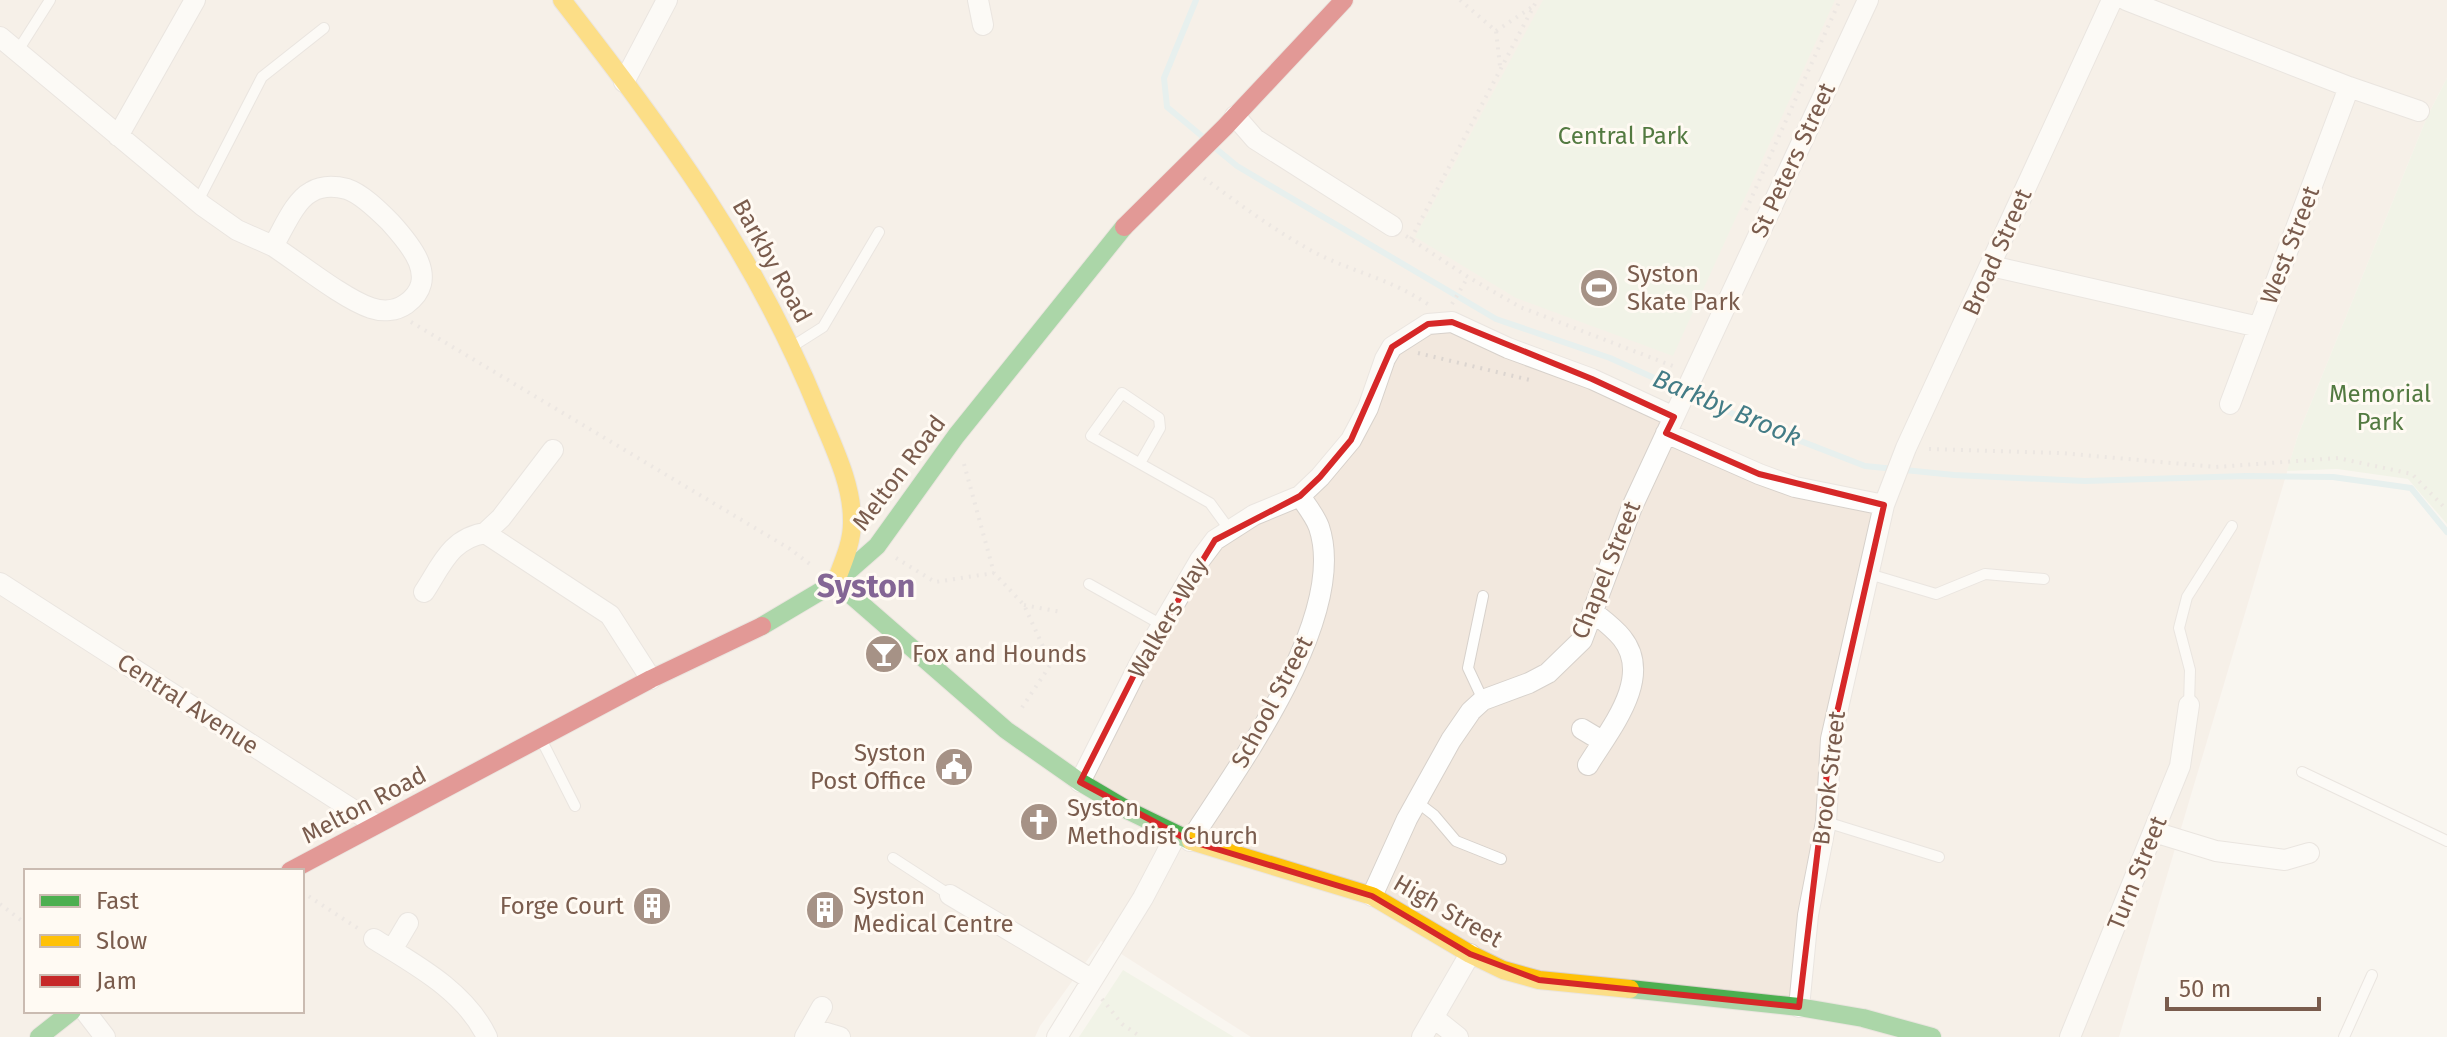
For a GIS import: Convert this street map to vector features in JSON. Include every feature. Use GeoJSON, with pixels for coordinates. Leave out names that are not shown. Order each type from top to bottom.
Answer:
{"type":"FeatureCollection","features":[{"type":"Feature","properties":{"kind":"street"},"geometry":{"type":"LineString","coordinates":[[118,136],[195,0]]}},
{"type":"Feature","properties":{"kind":"street","name":"Barkby Road"},"geometry":{"type":"LineString","coordinates":[[562,0],[718,211],[792,347],[837,456],[852,519],[836,582]]}},
{"type":"Feature","properties":{"kind":"street"},"geometry":{"type":"LineString","coordinates":[[624,82],[667,0]]}},
{"type":"Feature","properties":{"kind":"street"},"geometry":{"type":"LineString","coordinates":[[978,0],[983,25]]}},
{"type":"Feature","properties":{"kind":"street","name":"Melton Road"},"geometry":{"type":"LineString","coordinates":[[294,869],[651,679],[770,622],[836,582],[877,546],[956,436],[1125,226],[1230,122],[1344,0]]}},
{"type":"Feature","properties":{"kind":"street","name":"St Peters Street"},"geometry":{"type":"LineString","coordinates":[[1672,419],[1868,0]]}},
{"type":"Feature","properties":{"kind":"street","name":"Broad Street"},"geometry":{"type":"LineString","coordinates":[[1884,505],[1906,448],[2112,0]]}},
{"type":"Feature","properties":{"kind":"street"},"geometry":{"type":"LineString","coordinates":[[2126,0],[2419,111]]}},
{"type":"Feature","properties":{"kind":"street"},"geometry":{"type":"LineString","coordinates":[[0,37],[237,230],[273,246],[372,309],[392,311],[407,303],[420,289],[422,274],[418,257],[408,242],[378,210],[349,189],[326,186],[309,192],[294,210],[273,246]]}},
{"type":"Feature","properties":{"kind":"street","name":"West Street"},"geometry":{"type":"LineString","coordinates":[[2230,404],[2349,87]]}},
{"type":"Feature","properties":{"kind":"street"},"geometry":{"type":"LineString","coordinates":[[1230,122],[1387,222]]}},
{"type":"Feature","properties":{"kind":"street"},"geometry":{"type":"LineString","coordinates":[[1991,266],[2259,327]]}},
{"type":"Feature","properties":{"kind":"street"},"geometry":{"type":"LineString","coordinates":[[1300,496],[1351,440],[1368,408],[1392,347],[1428,324],[1448,319],[1508,348],[1592,379],[1672,419],[1759,474],[1795,487],[1884,505]]}},
{"type":"Feature","properties":{"kind":"street","name":"Chapel Street"},"geometry":{"type":"LineString","coordinates":[[1372,896],[1417,802],[1456,731],[1483,700],[1548,673],[1582,640],[1632,507],[1672,419]]}},
{"type":"Feature","properties":{"kind":"street"},"geometry":{"type":"LineString","coordinates":[[424,592],[455,545],[467,536],[485,533],[501,518],[553,450]]}},
{"type":"Feature","properties":{"kind":"street","name":"Walkers Way"},"geometry":{"type":"LineString","coordinates":[[1080,782],[1141,661],[1215,540],[1254,515],[1300,496]]}},
{"type":"Feature","properties":{"kind":"street","name":"School Street"},"geometry":{"type":"LineString","coordinates":[[1057,1037],[1183,838],[1244,758],[1290,676],[1310,632],[1322,588],[1323,555],[1318,526],[1300,496]]}},
{"type":"Feature","properties":{"kind":"street","name":"Brook Street"},"geometry":{"type":"LineString","coordinates":[[1799,1007],[1808,915],[1826,822],[1831,739],[1884,505]]}},
{"type":"Feature","properties":{"kind":"street"},"geometry":{"type":"LineString","coordinates":[[485,533],[610,615],[651,679]]}},
{"type":"Feature","properties":{"kind":"street","name":"High Street"},"geometry":{"type":"LineString","coordinates":[[836,582],[1006,730],[1080,782],[1183,838],[1372,896],[1470,954],[1503,970],[1539,980],[1799,1007],[1881,1030],[1932,1037]]}},
{"type":"Feature","properties":{"kind":"street","name":"Central Avenue"},"geometry":{"type":"LineString","coordinates":[[0,583],[375,824]]}},
{"type":"Feature","properties":{"kind":"street"},"geometry":{"type":"LineString","coordinates":[[1588,765],[1602,741],[1634,706],[1634,662],[1620,636],[1593,612]]}},
{"type":"Feature","properties":{"kind":"street","name":"Turn Street"},"geometry":{"type":"LineString","coordinates":[[2070,1037],[2180,766],[2189,705]]}},
{"type":"Feature","properties":{"kind":"street"},"geometry":{"type":"LineString","coordinates":[[1582,729],[1602,741]]}},
{"type":"Feature","properties":{"kind":"street"},"geometry":{"type":"LineString","coordinates":[[2154,832],[2216,851],[2285,860],[2309,853]]}},
{"type":"Feature","properties":{"kind":"street"},"geometry":{"type":"LineString","coordinates":[[950,895],[1091,979]]}},
{"type":"Feature","properties":{"kind":"street"},"geometry":{"type":"LineString","coordinates":[[392,950],[408,923]]}},
{"type":"Feature","properties":{"kind":"street"},"geometry":{"type":"LineString","coordinates":[[374,939],[430,974],[461,1000],[478,1018],[487,1037]]}},
{"type":"Feature","properties":{"kind":"street"},"geometry":{"type":"LineString","coordinates":[[1422,1037],[1470,954]]}},
{"type":"Feature","properties":{"kind":"street"},"geometry":{"type":"LineString","coordinates":[[822,1007],[807,1032],[840,1037]]}},
{"type":"Feature","properties":{"kind":"street"},"geometry":{"type":"LineString","coordinates":[[39,1037],[69,1013]]}},
{"type":"Feature","properties":{"kind":"street"},"geometry":{"type":"LineString","coordinates":[[87,1013],[105,1037]]}},
{"type":"Feature","properties":{"kind":"street"},"geometry":{"type":"LineString","coordinates":[[1434,1018],[1458,1037]]}},
{"type":"Feature","properties":{"kind":"lane"},"geometry":{"type":"LineString","coordinates":[[17,52],[50,0]]}},
{"type":"Feature","properties":{"kind":"lane"},"geometry":{"type":"LineString","coordinates":[[198,201],[262,77],[324,28]]}},
{"type":"Feature","properties":{"kind":"lane"},"geometry":{"type":"LineString","coordinates":[[792,347],[823,327],[879,232]]}},
{"type":"Feature","properties":{"kind":"lane"},"geometry":{"type":"LineString","coordinates":[[1140,463],[1160,428],[1159,418],[1122,393],[1091,436],[1210,503],[1229,529]]}},
{"type":"Feature","properties":{"kind":"lane"},"geometry":{"type":"LineString","coordinates":[[2189,705],[2190,670],[2179,628],[2184,607],[2187,597],[2232,526]]}},
{"type":"Feature","properties":{"kind":"lane"},"geometry":{"type":"LineString","coordinates":[[1869,574],[1936,594],[1985,574],[2044,579]]}},
{"type":"Feature","properties":{"kind":"lane"},"geometry":{"type":"LineString","coordinates":[[1089,584],[1162,625]]}},
{"type":"Feature","properties":{"kind":"lane"},"geometry":{"type":"LineString","coordinates":[[1483,596],[1468,668],[1483,700]]}},
{"type":"Feature","properties":{"kind":"lane"},"geometry":{"type":"LineString","coordinates":[[540,737],[575,806]]}},
{"type":"Feature","properties":{"kind":"lane"},"geometry":{"type":"LineString","coordinates":[[2302,772],[2447,841]]}},
{"type":"Feature","properties":{"kind":"lane"},"geometry":{"type":"LineString","coordinates":[[1417,802],[1434,815],[1456,841],[1501,859]]}},
{"type":"Feature","properties":{"kind":"lane"},"geometry":{"type":"LineString","coordinates":[[1826,822],[1939,857]]}},
{"type":"Feature","properties":{"kind":"lane"},"geometry":{"type":"LineString","coordinates":[[893,858],[950,895]]}},
{"type":"Feature","properties":{"kind":"lane"},"geometry":{"type":"LineString","coordinates":[[2344,1037],[2372,975]]}},
{"type":"Feature","properties":{"kind":"path"},"geometry":{"type":"LineString","coordinates":[[1460,0],[1496,31],[1501,68]]}},
{"type":"Feature","properties":{"kind":"path"},"geometry":{"type":"LineString","coordinates":[[1411,239],[1537,0]]}},
{"type":"Feature","properties":{"kind":"path"},"geometry":{"type":"LineString","coordinates":[[1745,212],[1840,0]]}},
{"type":"Feature","properties":{"kind":"path"},"geometry":{"type":"LineString","coordinates":[[1496,31],[1534,6]]}},
{"type":"Feature","properties":{"kind":"path"},"geometry":{"type":"LineString","coordinates":[[1191,160],[1251,213],[1313,252],[1405,288],[1448,319],[1468,277]]}},
{"type":"Feature","properties":{"kind":"path"},"geometry":{"type":"LineString","coordinates":[[1387,222],[1468,277],[1520,307],[1694,374]]}},
{"type":"Feature","properties":{"kind":"path"},"geometry":{"type":"LineString","coordinates":[[392,311],[790,549],[836,582]]}},
{"type":"Feature","properties":{"kind":"path"},"geometry":{"type":"LineString","coordinates":[[1392,347],[1545,384]]}},
{"type":"Feature","properties":{"kind":"path"},"geometry":{"type":"LineString","coordinates":[[956,436],[994,573],[1024,605],[1051,664],[1006,730]]}},
{"type":"Feature","properties":{"kind":"path"},"geometry":{"type":"LineString","coordinates":[[1906,448],[2061,453],[2216,467],[2338,458],[2412,474],[2447,510]]}},
{"type":"Feature","properties":{"kind":"path"},"geometry":{"type":"LineString","coordinates":[[877,546],[935,582],[994,573]]}},
{"type":"Feature","properties":{"kind":"path"},"geometry":{"type":"LineString","coordinates":[[1024,605],[1061,612]]}},
{"type":"Feature","properties":{"kind":"path"},"geometry":{"type":"LineString","coordinates":[[304,893],[374,939]]}},
{"type":"Feature","properties":{"kind":"path"},"geometry":{"type":"LineString","coordinates":[[0,904],[24,922]]}},
{"type":"Feature","properties":{"kind":"path"},"geometry":{"type":"LineString","coordinates":[[1091,979],[1108,1008],[1122,1024],[1141,1037]]}},
{"type":"Feature","properties":{"kind":"highlighted area"},"geometry":{"type":"Polygon","coordinates":[[[1452,322],[1592,379],[1674,417],[1666,433],[1759,474],[1884,505],[1831,739],[1799,1007],[1539,980],[1470,954],[1372,896],[1190,841],[1080,782],[1141,661],[1215,540],[1300,496],[1320,477],[1351,440],[1392,347],[1428,324],[1452,322]]]}},
{"type":"Feature","properties":{"kind":"shaded area"},"geometry":{"type":"Polygon","coordinates":[[[0,0],[2447,0],[2447,78],[2427,117],[2298,435],[2119,1037],[1251,1037],[1101,941],[1035,1037],[0,1037],[0,0]]]}},
{"type":"Feature","properties":{"kind":"green space","name":"Central Park"},"geometry":{"type":"Polygon","coordinates":[[[1543,0],[1835,0],[1673,356],[1516,298],[1415,237],[1543,0]]]}},
{"type":"Feature","properties":{"kind":"green space","name":"Memorial Park"},"geometry":{"type":"Polygon","coordinates":[[[2447,78],[2447,524],[2408,479],[2337,469],[2287,471],[2298,435],[2427,117],[2447,78]]]}},
{"type":"Feature","properties":{"kind":"green space"},"geometry":{"type":"Polygon","coordinates":[[[1123,970],[1234,1037],[1079,1037],[1123,970]]]}},
{"type":"Feature","properties":{"kind":"waterway","name":"Barkby Brook"},"geometry":{"type":"LineString","coordinates":[[1196,0],[1164,78],[1167,107],[1203,137]]}},
{"type":"Feature","properties":{"kind":"waterway","name":"Barkby Brook"},"geometry":{"type":"LineString","coordinates":[[1214,147],[1237,166],[1496,319],[1610,358],[1749,421],[1865,466],[1954,475],[2085,481],[2246,476],[2333,477],[2411,488],[2447,532]]}},
{"type":"Feature","properties":{"kind":"traffic: fast"},"geometry":{"type":"LineString","coordinates":[[762,626],[836,582],[877,546],[956,436],[1124,227]]}},
{"type":"Feature","properties":{"kind":"traffic: fast"},"geometry":{"type":"LineString","coordinates":[[836,582],[1006,730],[1080,782],[1129,811],[1191,841]]}},
{"type":"Feature","properties":{"kind":"traffic: fast"},"geometry":{"type":"LineString","coordinates":[[1630,989],[1799,1007],[1863,1018],[1932,1037]]}},
{"type":"Feature","properties":{"kind":"traffic: fast"},"geometry":{"type":"LineString","coordinates":[[39,1037],[69,1013]]}},
{"type":"Feature","properties":{"kind":"traffic: slow"},"geometry":{"type":"LineString","coordinates":[[562,0],[706,197],[737,247],[794,354],[836,452],[849,494],[850,538],[836,581]]}},
{"type":"Feature","properties":{"kind":"traffic: slow"},"geometry":{"type":"LineString","coordinates":[[1191,841],[1372,896],[1503,970],[1539,980],[1630,989]]}},
{"type":"Feature","properties":{"kind":"traffic: jam"},"geometry":{"type":"LineString","coordinates":[[1124,227],[1225,127],[1344,0]]}},
{"type":"Feature","properties":{"kind":"traffic: jam"},"geometry":{"type":"LineString","coordinates":[[294,869],[651,679],[762,626]]}},
{"type":"Feature","properties":{"kind":"place","name":"Syston Skate Park"},"geometry":{"type":"Point","coordinates":[1599,288]}},
{"type":"Feature","properties":{"kind":"place","name":"Fox and Hounds"},"geometry":{"type":"Point","coordinates":[884,654]}},
{"type":"Feature","properties":{"kind":"place","name":"Syston Post Office"},"geometry":{"type":"Point","coordinates":[954,767]}},
{"type":"Feature","properties":{"kind":"place","name":"Syston Methodist Church"},"geometry":{"type":"Point","coordinates":[1039,822]}},
{"type":"Feature","properties":{"kind":"place","name":"Forge Court"},"geometry":{"type":"Point","coordinates":[652,906]}},
{"type":"Feature","properties":{"kind":"place","name":"Syston Medical Centre"},"geometry":{"type":"Point","coordinates":[825,910]}},
{"type":"Feature","properties":{"kind":"district","name":"Syston"},"geometry":{"type":"Point","coordinates":[866,586]}}]}
